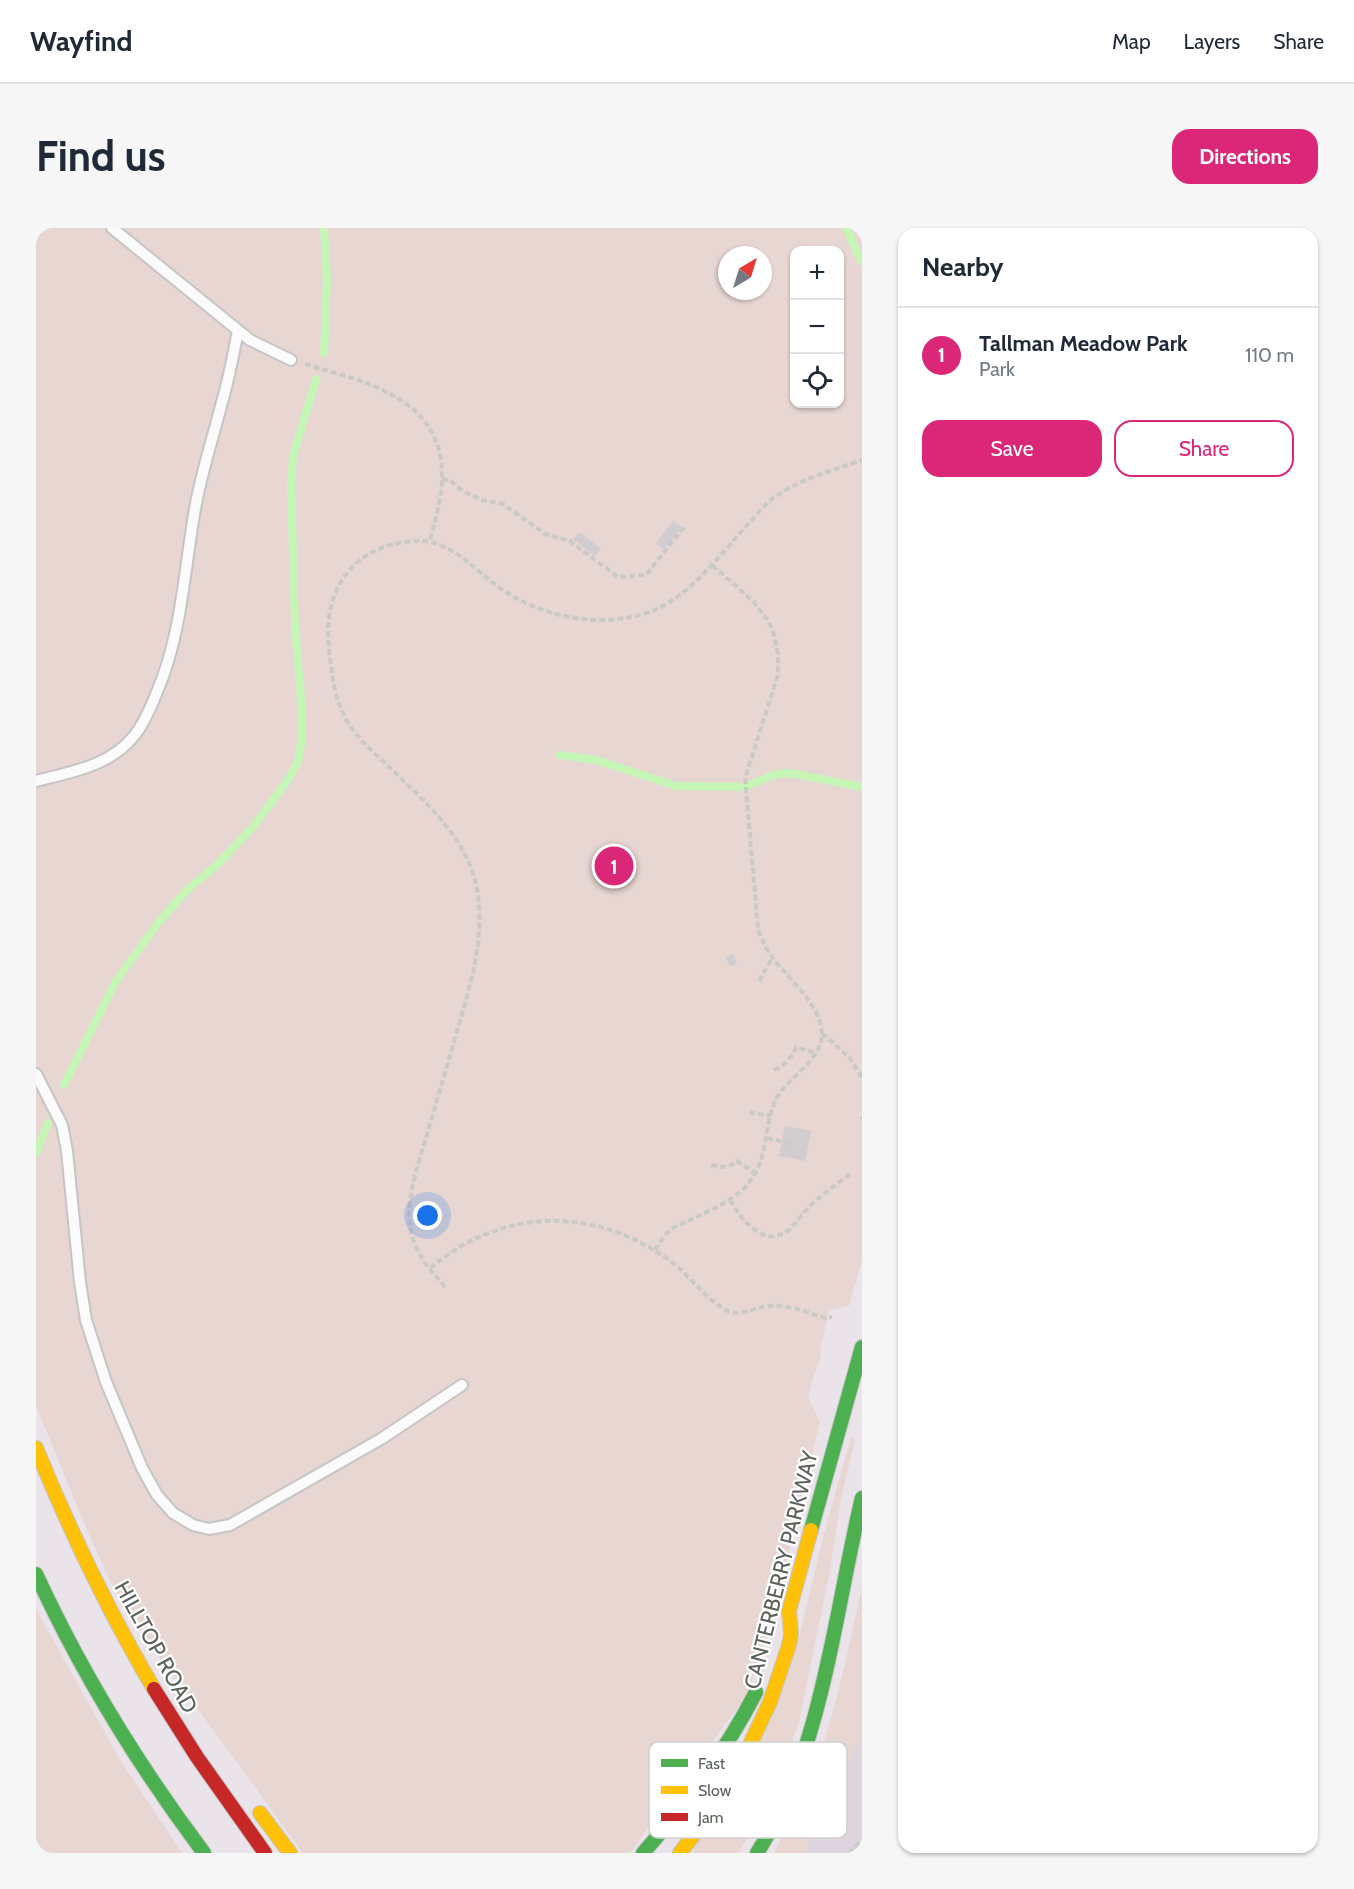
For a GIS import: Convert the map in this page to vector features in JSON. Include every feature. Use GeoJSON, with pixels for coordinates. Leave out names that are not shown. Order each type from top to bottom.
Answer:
{"type":"FeatureCollection","features":[{"type":"Feature","properties":{"kind":"main road","name":"CANTERBERRY PARKWAY"},"geometry":{"type":"LineString","coordinates":[[753,1742],[770,1701],[791,1635],[789,1611],[862,1347]]}},
{"type":"Feature","properties":{"kind":"main road","name":"HILLTOP ROAD"},"geometry":{"type":"LineString","coordinates":[[36,1448],[87,1567],[127,1645],[172,1721],[219,1791],[265,1853]]}},
{"type":"Feature","properties":{"kind":"main road"},"geometry":{"type":"LineString","coordinates":[[806,1742],[824,1677],[862,1498]]}},
{"type":"Feature","properties":{"kind":"main road"},"geometry":{"type":"LineString","coordinates":[[36,1575],[76,1653],[130,1749],[204,1853]]}},
{"type":"Feature","properties":{"kind":"main road"},"geometry":{"type":"LineString","coordinates":[[777,1634],[789,1611]]}},
{"type":"Feature","properties":{"kind":"main road"},"geometry":{"type":"LineString","coordinates":[[726,1742],[748,1708],[763,1675]]}},
{"type":"Feature","properties":{"kind":"main road"},"geometry":{"type":"LineString","coordinates":[[172,1721],[207,1746]]}},
{"type":"Feature","properties":{"kind":"main road"},"geometry":{"type":"LineString","coordinates":[[255,1806],[290,1853]]}},
{"type":"Feature","properties":{"kind":"main road"},"geometry":{"type":"LineString","coordinates":[[643,1853],[657,1838]]}},
{"type":"Feature","properties":{"kind":"main road","name":"CANTERBERRY PARKWAY"},"geometry":{"type":"LineString","coordinates":[[680,1853],[692,1838]]}},
{"type":"Feature","properties":{"kind":"main road"},"geometry":{"type":"LineString","coordinates":[[757,1853],[766,1838]]}},
{"type":"Feature","properties":{"kind":"lane"},"geometry":{"type":"LineString","coordinates":[[112,228],[250,340],[291,360]]}},
{"type":"Feature","properties":{"kind":"lane"},"geometry":{"type":"LineString","coordinates":[[36,781],[102,762],[120,751],[134,736],[151,707],[172,649],[182,607],[197,501],[238,331]]}},
{"type":"Feature","properties":{"kind":"lane"},"geometry":{"type":"LineString","coordinates":[[36,1074],[62,1125],[86,1320],[106,1382],[142,1468],[157,1495],[173,1513],[193,1525],[209,1529],[230,1525],[381,1439],[462,1385]]}},
{"type":"Feature","properties":{"kind":"path"},"geometry":{"type":"LineString","coordinates":[[291,360],[373,384],[408,403],[426,423],[441,459],[442,479],[430,541]]}},
{"type":"Feature","properties":{"kind":"path"},"geometry":{"type":"LineString","coordinates":[[445,1287],[422,1258],[409,1219],[408,1206],[479,944],[477,886],[465,855],[438,816],[364,744],[344,716],[337,699],[328,651],[328,618],[339,584],[359,559],[387,546],[419,540],[430,541],[458,555],[510,595],[546,611],[582,619],[620,619],[653,610],[672,602],[689,590],[713,566],[765,505],[783,492],[807,479],[862,460]]}},
{"type":"Feature","properties":{"kind":"path"},"geometry":{"type":"LineString","coordinates":[[442,479],[451,481],[460,489],[481,500],[503,504],[545,534],[570,541],[618,577],[646,575],[684,527]]}},
{"type":"Feature","properties":{"kind":"path"},"geometry":{"type":"LineString","coordinates":[[713,566],[753,601],[767,619],[773,631],[778,654],[778,675],[751,759],[745,787],[758,928],[762,942],[772,958],[808,1000],[816,1014],[822,1033],[849,1057],[862,1077]]}},
{"type":"Feature","properties":{"kind":"path"},"geometry":{"type":"LineString","coordinates":[[759,981],[772,958]]}},
{"type":"Feature","properties":{"kind":"path"},"geometry":{"type":"LineString","coordinates":[[655,1250],[669,1230],[730,1200],[748,1184],[755,1173],[767,1138],[775,1101],[784,1086],[812,1060],[822,1033]]}},
{"type":"Feature","properties":{"kind":"path"},"geometry":{"type":"LineString","coordinates":[[774,1070],[783,1066],[790,1059],[796,1047],[815,1053]]}},
{"type":"Feature","properties":{"kind":"path"},"geometry":{"type":"LineString","coordinates":[[749,1112],[771,1116]]}},
{"type":"Feature","properties":{"kind":"path"},"geometry":{"type":"LineString","coordinates":[[767,1138],[793,1144]]}},
{"type":"Feature","properties":{"kind":"path"},"geometry":{"type":"LineString","coordinates":[[711,1165],[724,1167],[737,1161],[755,1173]]}},
{"type":"Feature","properties":{"kind":"path"},"geometry":{"type":"LineString","coordinates":[[730,1200],[737,1214],[753,1230],[770,1236],[782,1234],[792,1227],[810,1205],[850,1174]]}},
{"type":"Feature","properties":{"kind":"path"},"geometry":{"type":"LineString","coordinates":[[430,1268],[473,1239],[493,1230],[523,1223],[585,1223],[624,1234],[655,1250],[682,1270],[702,1292],[725,1310],[745,1313],[768,1305],[826,1318],[832,1317]]}},
{"type":"Feature","properties":{"kind":"path"},"geometry":{"type":"LineString","coordinates":[[849,1853],[862,1840]]}},
{"type":"Feature","properties":{"kind":"shaded area"},"geometry":{"type":"Polygon","coordinates":[[[36,228],[862,228],[862,1261],[849,1306],[829,1311],[821,1360],[808,1397],[820,1422],[771,1624],[752,1681],[741,1703],[712,1742],[649,1742],[649,1827],[630,1853],[303,1853],[142,1633],[109,1579],[36,1406],[36,228]]]}},
{"type":"Feature","properties":{"kind":"shaded area"},"geometry":{"type":"Polygon","coordinates":[[[851,1436],[855,1440],[841,1499],[830,1570],[799,1722],[792,1742],[748,1742],[798,1641],[851,1436]]]}},
{"type":"Feature","properties":{"kind":"shaded area"},"geometry":{"type":"Polygon","coordinates":[[[862,1587],[862,1735],[847,1763],[847,1742],[824,1742],[862,1587]]]}},
{"type":"Feature","properties":{"kind":"shaded area"},"geometry":{"type":"Polygon","coordinates":[[[36,1609],[119,1758],[182,1853],[36,1853],[36,1609]]]}},
{"type":"Feature","properties":{"kind":"shaded area"},"geometry":{"type":"Polygon","coordinates":[[[862,1735],[862,1853],[805,1853],[809,1838],[847,1838],[847,1763],[862,1735]]]}},
{"type":"Feature","properties":{"kind":"shaded area"},"geometry":{"type":"Polygon","coordinates":[[[700,1838],[748,1838],[739,1853],[692,1853],[700,1838]]]}},
{"type":"Feature","properties":{"kind":"shaded area"},"geometry":{"type":"Polygon","coordinates":[[[782,1838],[809,1838],[805,1853],[774,1853],[782,1838]]]}},
{"type":"Feature","properties":{"kind":"building"},"geometry":{"type":"Polygon","coordinates":[[[673,521],[681,527],[664,550],[656,543],[673,521]]]}},
{"type":"Feature","properties":{"kind":"building"},"geometry":{"type":"Polygon","coordinates":[[[580,532],[601,549],[595,556],[573,539],[580,532]]]}},
{"type":"Feature","properties":{"kind":"building"},"geometry":{"type":"Polygon","coordinates":[[[733,954],[737,964],[730,966],[726,957],[733,954]]]}},
{"type":"Feature","properties":{"kind":"building"},"geometry":{"type":"Polygon","coordinates":[[[785,1126],[811,1131],[805,1161],[779,1156],[785,1126]]]}},
{"type":"Feature","properties":{"kind":"waterway"},"geometry":{"type":"LineString","coordinates":[[324,228],[327,280],[324,353]]}},
{"type":"Feature","properties":{"kind":"waterway"},"geometry":{"type":"LineString","coordinates":[[846,228],[862,262]]}},
{"type":"Feature","properties":{"kind":"waterway"},"geometry":{"type":"LineString","coordinates":[[64,1085],[116,981],[158,923],[188,889],[218,864],[253,827],[298,762],[302,737],[302,712],[295,624],[291,487],[293,456],[316,379]]}},
{"type":"Feature","properties":{"kind":"waterway"},"geometry":{"type":"LineString","coordinates":[[560,755],[596,760],[676,786],[745,787],[773,775],[790,773],[862,787]]}},
{"type":"Feature","properties":{"kind":"waterway"},"geometry":{"type":"LineString","coordinates":[[36,1153],[48,1123]]}},
{"type":"Feature","properties":{"kind":"traffic: fast"},"geometry":{"type":"LineString","coordinates":[[811,1530],[862,1347]]}},
{"type":"Feature","properties":{"kind":"traffic: fast"},"geometry":{"type":"LineString","coordinates":[[807,1742],[824,1681],[862,1498]]}},
{"type":"Feature","properties":{"kind":"traffic: fast"},"geometry":{"type":"LineString","coordinates":[[36,1574],[72,1647],[112,1718],[156,1786],[204,1853]]}},
{"type":"Feature","properties":{"kind":"traffic: fast"},"geometry":{"type":"LineString","coordinates":[[727,1742],[756,1692]]}},
{"type":"Feature","properties":{"kind":"traffic: fast"},"geometry":{"type":"LineString","coordinates":[[643,1853],[656,1838]]}},
{"type":"Feature","properties":{"kind":"traffic: fast"},"geometry":{"type":"LineString","coordinates":[[757,1853],[765,1838]]}},
{"type":"Feature","properties":{"kind":"traffic: slow"},"geometry":{"type":"LineString","coordinates":[[36,1448],[90,1570],[154,1689]]}},
{"type":"Feature","properties":{"kind":"traffic: slow"},"geometry":{"type":"LineString","coordinates":[[751,1742],[770,1702],[789,1645],[791,1634],[789,1611],[811,1530]]}},
{"type":"Feature","properties":{"kind":"traffic: slow"},"geometry":{"type":"LineString","coordinates":[[260,1813],[290,1853]]}},
{"type":"Feature","properties":{"kind":"traffic: slow"},"geometry":{"type":"LineString","coordinates":[[680,1853],[691,1838]]}},
{"type":"Feature","properties":{"kind":"traffic: jam"},"geometry":{"type":"LineString","coordinates":[[154,1689],[197,1757],[265,1853]]}},
{"type":"Feature","properties":{"kind":"place","name":"Tallman Meadow Park"},"geometry":{"type":"Point","coordinates":[614,866]}}]}
